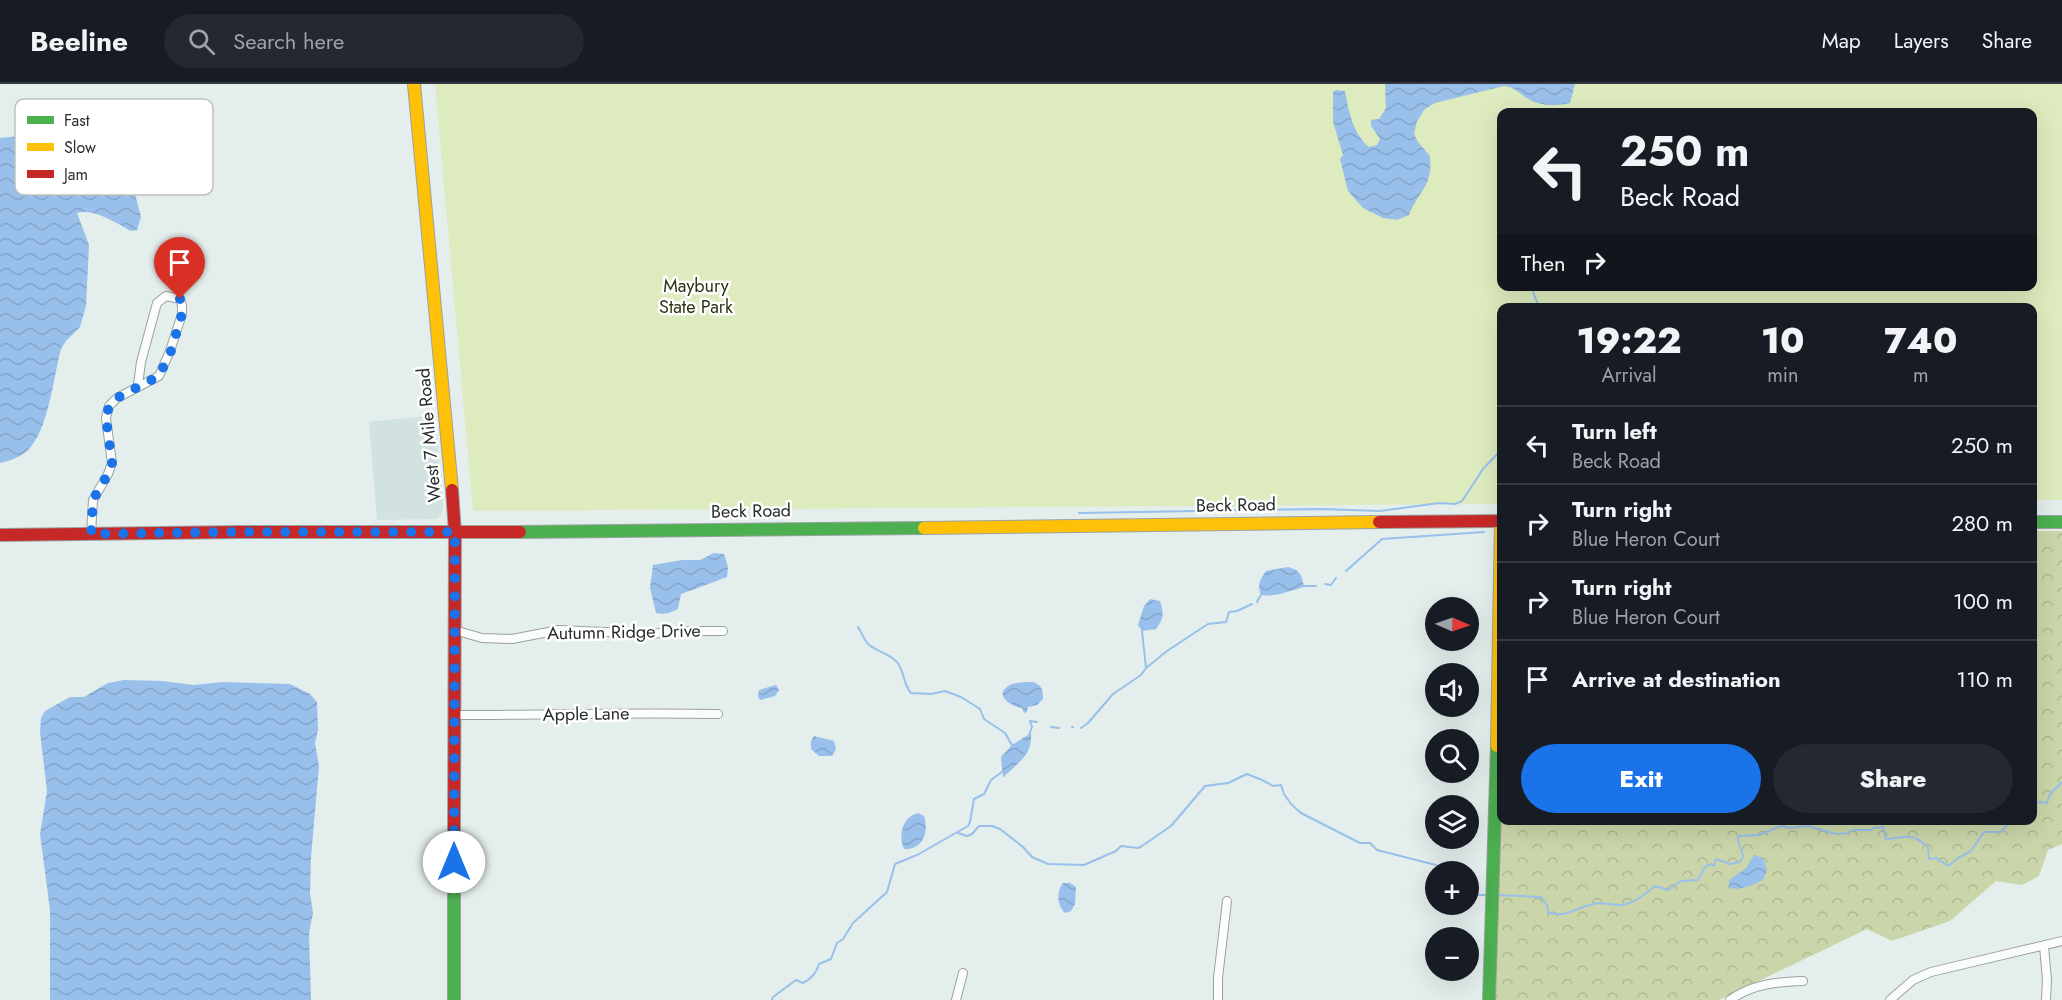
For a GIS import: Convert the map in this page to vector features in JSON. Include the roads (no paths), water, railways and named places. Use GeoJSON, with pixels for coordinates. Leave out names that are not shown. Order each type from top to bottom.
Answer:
{"type":"FeatureCollection","features":[{"type":"Feature","properties":{"kind":"main road","name":"West 7 Mile Road"},"geometry":{"type":"LineString","coordinates":[[414,84],[455,532],[454,1000]]}},
{"type":"Feature","properties":{"kind":"main road","name":"Beck Road"},"geometry":{"type":"LineString","coordinates":[[0,535],[1497,521]]}},
{"type":"Feature","properties":{"kind":"main road"},"geometry":{"type":"LineString","coordinates":[[2037,522],[2062,522]]}},
{"type":"Feature","properties":{"kind":"main road"},"geometry":{"type":"LineString","coordinates":[[1489,1000],[1497,749]]}},
{"type":"Feature","properties":{"kind":"street"},"geometry":{"type":"LineString","coordinates":[[91,534],[93,500],[112,463],[107,412],[112,402],[138,385],[159,376],[171,351],[182,314],[180,299],[166,296],[157,303],[141,362],[138,385]]}},
{"type":"Feature","properties":{"kind":"street","name":"Autumn Ridge Drive"},"geometry":{"type":"LineString","coordinates":[[454,630],[482,638],[512,639],[559,630],[647,634],[723,631]]}},
{"type":"Feature","properties":{"kind":"street","name":"Apple Lane"},"geometry":{"type":"LineString","coordinates":[[454,715],[646,712],[718,714]]}},
{"type":"Feature","properties":{"kind":"street"},"geometry":{"type":"LineString","coordinates":[[1218,1000],[1218,978],[1227,902]]}},
{"type":"Feature","properties":{"kind":"street"},"geometry":{"type":"LineString","coordinates":[[1890,1000],[1913,980],[1931,972],[2062,942]]}},
{"type":"Feature","properties":{"kind":"street"},"geometry":{"type":"LineString","coordinates":[[2044,946],[2046,1000]]}},
{"type":"Feature","properties":{"kind":"street"},"geometry":{"type":"LineString","coordinates":[[956,1000],[963,973]]}},
{"type":"Feature","properties":{"kind":"street"},"geometry":{"type":"LineString","coordinates":[[1730,1000],[1762,985],[1803,981]]}},
{"type":"Feature","properties":{"kind":"water"},"geometry":{"type":"Polygon","coordinates":[[[1385,84],[1575,84],[1570,103],[1565,104],[1539,103],[1504,86],[1435,103],[1425,109],[1417,121],[1414,134],[1430,156],[1429,175],[1409,215],[1397,220],[1383,218],[1363,208],[1348,191],[1340,159],[1343,155],[1333,122],[1333,92],[1345,91],[1352,121],[1359,135],[1369,147],[1377,145],[1380,139],[1371,126],[1371,120],[1379,119],[1386,108],[1385,84]]]}},
{"type":"Feature","properties":{"kind":"water"},"geometry":{"type":"Polygon","coordinates":[[[15,136],[15,195],[135,195],[141,217],[137,230],[131,231],[98,214],[77,213],[89,245],[86,306],[80,327],[61,349],[45,418],[34,443],[23,454],[0,463],[0,138],[15,136]]]}},
{"type":"Feature","properties":{"kind":"water"},"geometry":{"type":"Polygon","coordinates":[[[714,553],[724,554],[728,567],[727,577],[681,594],[678,609],[662,614],[656,613],[650,588],[653,565],[682,560],[700,560],[714,553]]]}},
{"type":"Feature","properties":{"kind":"water"},"geometry":{"type":"Polygon","coordinates":[[[1288,567],[1300,574],[1304,587],[1278,594],[1261,595],[1260,582],[1266,571],[1288,567]]]}},
{"type":"Feature","properties":{"kind":"water"},"geometry":{"type":"Polygon","coordinates":[[[1150,599],[1160,601],[1162,619],[1156,629],[1142,631],[1138,625],[1144,606],[1150,599]]]}},
{"type":"Feature","properties":{"kind":"water"},"geometry":{"type":"Polygon","coordinates":[[[124,680],[194,685],[222,682],[290,684],[310,694],[317,702],[318,730],[315,743],[319,766],[311,857],[310,893],[313,913],[309,933],[311,1000],[50,1000],[50,910],[40,834],[47,791],[40,732],[41,718],[45,711],[70,697],[84,697],[108,683],[124,680]]]}},
{"type":"Feature","properties":{"kind":"water"},"geometry":{"type":"Polygon","coordinates":[[[1033,682],[1041,688],[1043,699],[1037,705],[1028,707],[1027,712],[1024,713],[1022,708],[1014,706],[1003,697],[1004,690],[1010,685],[1033,682]]]}},
{"type":"Feature","properties":{"kind":"water"},"geometry":{"type":"Polygon","coordinates":[[[776,685],[779,690],[775,696],[760,700],[759,690],[776,685]]]}},
{"type":"Feature","properties":{"kind":"water"},"geometry":{"type":"Polygon","coordinates":[[[1031,733],[1027,753],[1003,778],[1001,757],[1012,745],[1031,733]]]}},
{"type":"Feature","properties":{"kind":"water"},"geometry":{"type":"Polygon","coordinates":[[[814,736],[834,741],[836,749],[832,756],[819,756],[811,749],[814,736]]]}},
{"type":"Feature","properties":{"kind":"water"},"geometry":{"type":"Polygon","coordinates":[[[918,813],[924,816],[925,833],[920,843],[904,849],[901,838],[903,828],[908,818],[918,813]]]}},
{"type":"Feature","properties":{"kind":"water"},"geometry":{"type":"Polygon","coordinates":[[[1754,855],[1763,858],[1767,870],[1763,880],[1751,886],[1729,888],[1729,880],[1746,868],[1754,855]]]}},
{"type":"Feature","properties":{"kind":"water"},"geometry":{"type":"Polygon","coordinates":[[[1063,883],[1070,883],[1076,887],[1075,904],[1071,911],[1065,913],[1058,898],[1063,883]]]}},
{"type":"Feature","properties":{"kind":"waterway"},"geometry":{"type":"LineString","coordinates":[[1533,291],[1537,303]]}},
{"type":"Feature","properties":{"kind":"waterway"},"geometry":{"type":"LineString","coordinates":[[1079,513],[1321,509],[1380,511],[1439,503],[1455,504],[1462,501],[1483,469],[1497,454]]}},
{"type":"Feature","properties":{"kind":"waterway"},"geometry":{"type":"LineString","coordinates":[[1346,571],[1382,539],[1484,532]]}},
{"type":"Feature","properties":{"kind":"waterway"},"geometry":{"type":"LineString","coordinates":[[1325,584],[1331,585],[1336,578]]}},
{"type":"Feature","properties":{"kind":"waterway"},"geometry":{"type":"LineString","coordinates":[[1304,586],[1316,586]]}},
{"type":"Feature","properties":{"kind":"waterway"},"geometry":{"type":"LineString","coordinates":[[1257,602],[1262,593]]}},
{"type":"Feature","properties":{"kind":"waterway"},"geometry":{"type":"LineString","coordinates":[[1081,728],[1113,694],[1141,675],[1167,651],[1208,624],[1226,622],[1229,612],[1252,604]]}},
{"type":"Feature","properties":{"kind":"waterway"},"geometry":{"type":"LineString","coordinates":[[858,627],[868,644],[897,662],[911,693],[931,694],[945,691],[961,697],[980,709],[984,719],[1005,733],[1013,747]]}},
{"type":"Feature","properties":{"kind":"waterway"},"geometry":{"type":"LineString","coordinates":[[1142,631],[1146,668]]}},
{"type":"Feature","properties":{"kind":"waterway"},"geometry":{"type":"LineString","coordinates":[[1029,735],[1032,727],[1030,721],[1037,722]]}},
{"type":"Feature","properties":{"kind":"waterway"},"geometry":{"type":"LineString","coordinates":[[1051,727],[1059,728]]}},
{"type":"Feature","properties":{"kind":"waterway"},"geometry":{"type":"LineString","coordinates":[[772,1000],[796,980],[803,983],[806,981],[819,964],[831,959],[837,943],[843,939],[853,923],[887,892],[895,864],[917,855],[968,826],[974,799],[984,794],[991,780],[1003,771]]}},
{"type":"Feature","properties":{"kind":"waterway"},"geometry":{"type":"LineString","coordinates":[[958,833],[967,836],[979,826],[992,826],[1000,829],[1032,857],[1048,864],[1084,865],[1116,851],[1121,846],[1138,848],[1142,846],[1171,826],[1205,786],[1228,783],[1247,774],[1273,786],[1281,785],[1291,804],[1301,813],[1360,843],[1370,843],[1377,850],[1425,862]]}},
{"type":"Feature","properties":{"kind":"waterway"},"geometry":{"type":"LineString","coordinates":[[2037,803],[2047,803],[2050,794],[2062,782]]}},
{"type":"Feature","properties":{"kind":"waterway"},"geometry":{"type":"LineString","coordinates":[[1495,895],[1541,897],[1547,905],[1548,912],[1554,914],[1566,913],[1596,903],[1627,904],[1655,886],[1668,890],[1681,881],[1698,880],[1706,866],[1711,864],[1714,866],[1716,859],[1730,864],[1740,862],[1743,856],[1739,836],[1759,835],[1781,826],[1790,828],[1807,826],[1836,834],[1883,827],[1886,839],[1908,837],[1917,839],[1928,847],[1929,859],[1937,858],[1948,866],[1971,851],[1984,832],[2001,832],[2007,825]]}},
{"type":"Feature","properties":{"kind":"waterway"},"geometry":{"type":"LineString","coordinates":[[1479,895],[1487,895]]}},
{"type":"Feature","properties":{"kind":"park label","name":"Maybury State Park"},"geometry":{"type":"Point","coordinates":[696,296]}}]}
